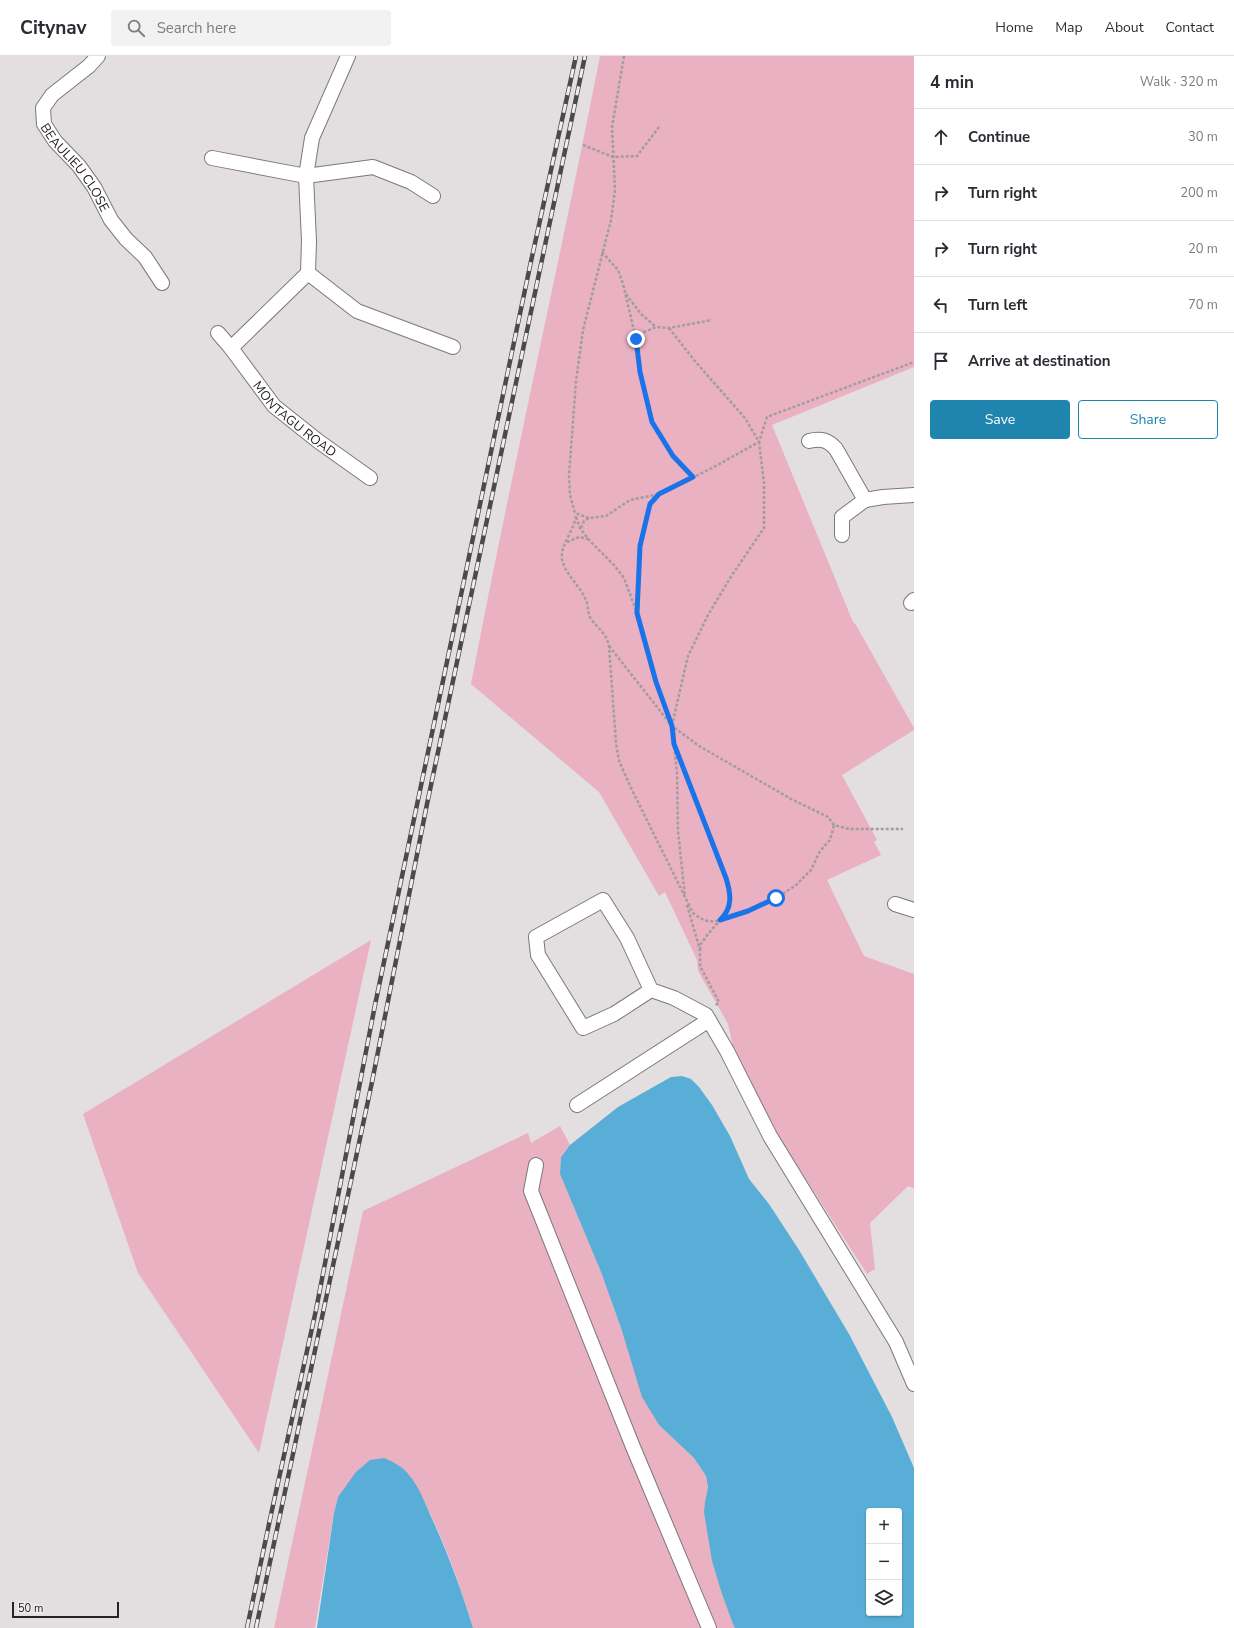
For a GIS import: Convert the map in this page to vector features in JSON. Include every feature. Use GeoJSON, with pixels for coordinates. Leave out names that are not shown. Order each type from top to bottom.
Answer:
{"type":"FeatureCollection","features":[{"type":"Feature","properties":{"kind":"street","name":"BEAULIEU CLOSE"},"geometry":{"type":"LineString","coordinates":[[98,56],[89,66],[52,94],[43,108],[44,124],[55,141],[79,166],[94,187],[111,220],[126,239],[145,257],[162,283]]}},
{"type":"Feature","properties":{"kind":"street"},"geometry":{"type":"LineString","coordinates":[[231,348],[308,273],[309,240],[306,176],[312,138],[348,56]]}},
{"type":"Feature","properties":{"kind":"street"},"geometry":{"type":"LineString","coordinates":[[212,158],[306,176],[373,167],[411,182],[433,196]]}},
{"type":"Feature","properties":{"kind":"street"},"geometry":{"type":"LineString","coordinates":[[308,273],[357,310],[453,346]]}},
{"type":"Feature","properties":{"kind":"street","name":"MONTAGU ROAD"},"geometry":{"type":"LineString","coordinates":[[218,333],[274,406],[318,441],[370,478]]}},
{"type":"Feature","properties":{"kind":"street"},"geometry":{"type":"LineString","coordinates":[[809,441],[818,439],[830,442],[836,449],[865,500]]}},
{"type":"Feature","properties":{"kind":"street"},"geometry":{"type":"LineString","coordinates":[[842,535],[842,517],[865,500],[914,495]]}},
{"type":"Feature","properties":{"kind":"street"},"geometry":{"type":"LineString","coordinates":[[651,990],[614,1014],[583,1028],[538,955],[536,937],[603,900],[627,938],[651,990],[674,998],[707,1018],[727,1051],[770,1136],[896,1342],[914,1384]]}},
{"type":"Feature","properties":{"kind":"street"},"geometry":{"type":"LineString","coordinates":[[895,904],[914,910]]}},
{"type":"Feature","properties":{"kind":"street"},"geometry":{"type":"LineString","coordinates":[[578,1105],[707,1018]]}},
{"type":"Feature","properties":{"kind":"street"},"geometry":{"type":"LineString","coordinates":[[536,1164],[531,1191],[633,1447],[709,1628]]}},
{"type":"Feature","properties":{"kind":"path"},"geometry":{"type":"LineString","coordinates":[[624,56],[612,127],[615,190],[611,220],[583,330],[576,381],[569,475],[570,495],[575,514],[580,528],[589,540],[614,565],[624,578],[637,613],[656,682],[672,726],[677,773],[678,831],[685,900],[693,913],[700,919],[708,922],[720,920],[748,911],[776,898],[795,886],[811,870],[820,851],[830,840],[834,825]]}},
{"type":"Feature","properties":{"kind":"path"},"geometry":{"type":"LineString","coordinates":[[583,145],[613,157],[638,156],[659,127]]}},
{"type":"Feature","properties":{"kind":"path"},"geometry":{"type":"LineString","coordinates":[[602,252],[618,270],[625,292],[636,339],[640,372],[652,422],[673,456],[693,477]]}},
{"type":"Feature","properties":{"kind":"path"},"geometry":{"type":"LineString","coordinates":[[625,292],[641,314],[656,327]]}},
{"type":"Feature","properties":{"kind":"path"},"geometry":{"type":"LineString","coordinates":[[636,339],[644,332],[656,327],[669,328],[712,320]]}},
{"type":"Feature","properties":{"kind":"path"},"geometry":{"type":"LineString","coordinates":[[669,328],[694,360],[745,418],[758,442],[764,483],[764,528],[732,575],[712,608],[688,656],[672,726]]}},
{"type":"Feature","properties":{"kind":"path"},"geometry":{"type":"LineString","coordinates":[[575,514],[589,518],[606,516],[630,500],[659,494],[712,468],[758,442],[766,417],[914,362]]}},
{"type":"Feature","properties":{"kind":"path"},"geometry":{"type":"LineString","coordinates":[[637,613],[640,546],[650,504],[659,494]]}},
{"type":"Feature","properties":{"kind":"path"},"geometry":{"type":"LineString","coordinates":[[575,514],[575,525],[565,544],[562,558],[565,566],[587,602],[590,618],[603,631],[607,638],[609,646],[615,735],[619,761],[685,900],[700,950]]}},
{"type":"Feature","properties":{"kind":"path"},"geometry":{"type":"LineString","coordinates":[[580,528],[584,521],[589,518]]}},
{"type":"Feature","properties":{"kind":"path"},"geometry":{"type":"LineString","coordinates":[[565,544],[569,540],[579,537],[589,540]]}},
{"type":"Feature","properties":{"kind":"path"},"geometry":{"type":"LineString","coordinates":[[609,646],[672,726],[699,746],[791,799],[828,817],[834,825],[849,829],[903,829]]}},
{"type":"Feature","properties":{"kind":"path"},"geometry":{"type":"LineString","coordinates":[[674,744],[726,878],[730,893],[730,906],[726,915],[720,920],[701,944],[700,966],[719,1002],[707,1018]]}},
{"type":"Feature","properties":{"kind":"shaded area"},"geometry":{"type":"Polygon","coordinates":[[[600,56],[914,56],[914,367],[772,425],[853,622],[914,728],[914,730],[842,775],[877,840],[874,842],[881,855],[827,880],[864,956],[914,974],[914,1188],[908,1186],[870,1223],[875,1269],[867,1274],[780,1139],[734,1051],[728,1024],[698,971],[697,960],[665,892],[659,896],[599,792],[471,684],[502,527],[600,56]]]}},
{"type":"Feature","properties":{"kind":"shaded area"},"geometry":{"type":"Polygon","coordinates":[[[371,940],[259,1453],[138,1273],[83,1114],[371,940]]]}},
{"type":"Feature","properties":{"kind":"shaded area"},"geometry":{"type":"Polygon","coordinates":[[[560,1126],[570,1145],[561,1157],[560,1174],[601,1272],[622,1331],[659,1425],[694,1458],[706,1476],[708,1487],[705,1502],[722,1594],[735,1628],[473,1628],[446,1549],[429,1511],[409,1475],[338,1497],[315,1628],[274,1628],[363,1211],[528,1133],[531,1143],[560,1126]]]}},
{"type":"Feature","properties":{"kind":"water"},"geometry":{"type":"Polygon","coordinates":[[[682,1076],[691,1079],[712,1105],[730,1136],[749,1179],[769,1204],[799,1250],[849,1334],[892,1417],[914,1468],[914,1628],[735,1628],[722,1594],[712,1561],[704,1512],[708,1487],[706,1476],[694,1458],[659,1425],[642,1397],[622,1331],[601,1272],[560,1174],[561,1157],[570,1145],[618,1107],[671,1077],[682,1076]]]}},
{"type":"Feature","properties":{"kind":"water"},"geometry":{"type":"Polygon","coordinates":[[[384,1458],[403,1469],[420,1491],[450,1561],[473,1628],[317,1628],[334,1513],[338,1497],[356,1472],[370,1460],[384,1458]]]}},
{"type":"Feature","properties":{"kind":"railway"},"geometry":{"type":"LineString","coordinates":[[247,1628],[316,1310],[375,1005],[530,266],[576,56]]}},
{"type":"Feature","properties":{"kind":"railway"},"geometry":{"type":"LineString","coordinates":[[256,1628],[372,1082],[427,804],[585,56]]}},
{"type":"Feature","properties":{"kind":"route"},"geometry":{"type":"LineString","coordinates":[[636,339],[640,372],[652,422],[673,456],[693,477],[659,494],[650,504],[640,546],[637,613],[656,682],[672,726],[674,744],[726,878],[730,893],[730,906],[726,915],[720,920],[748,911],[776,898]]}}]}
